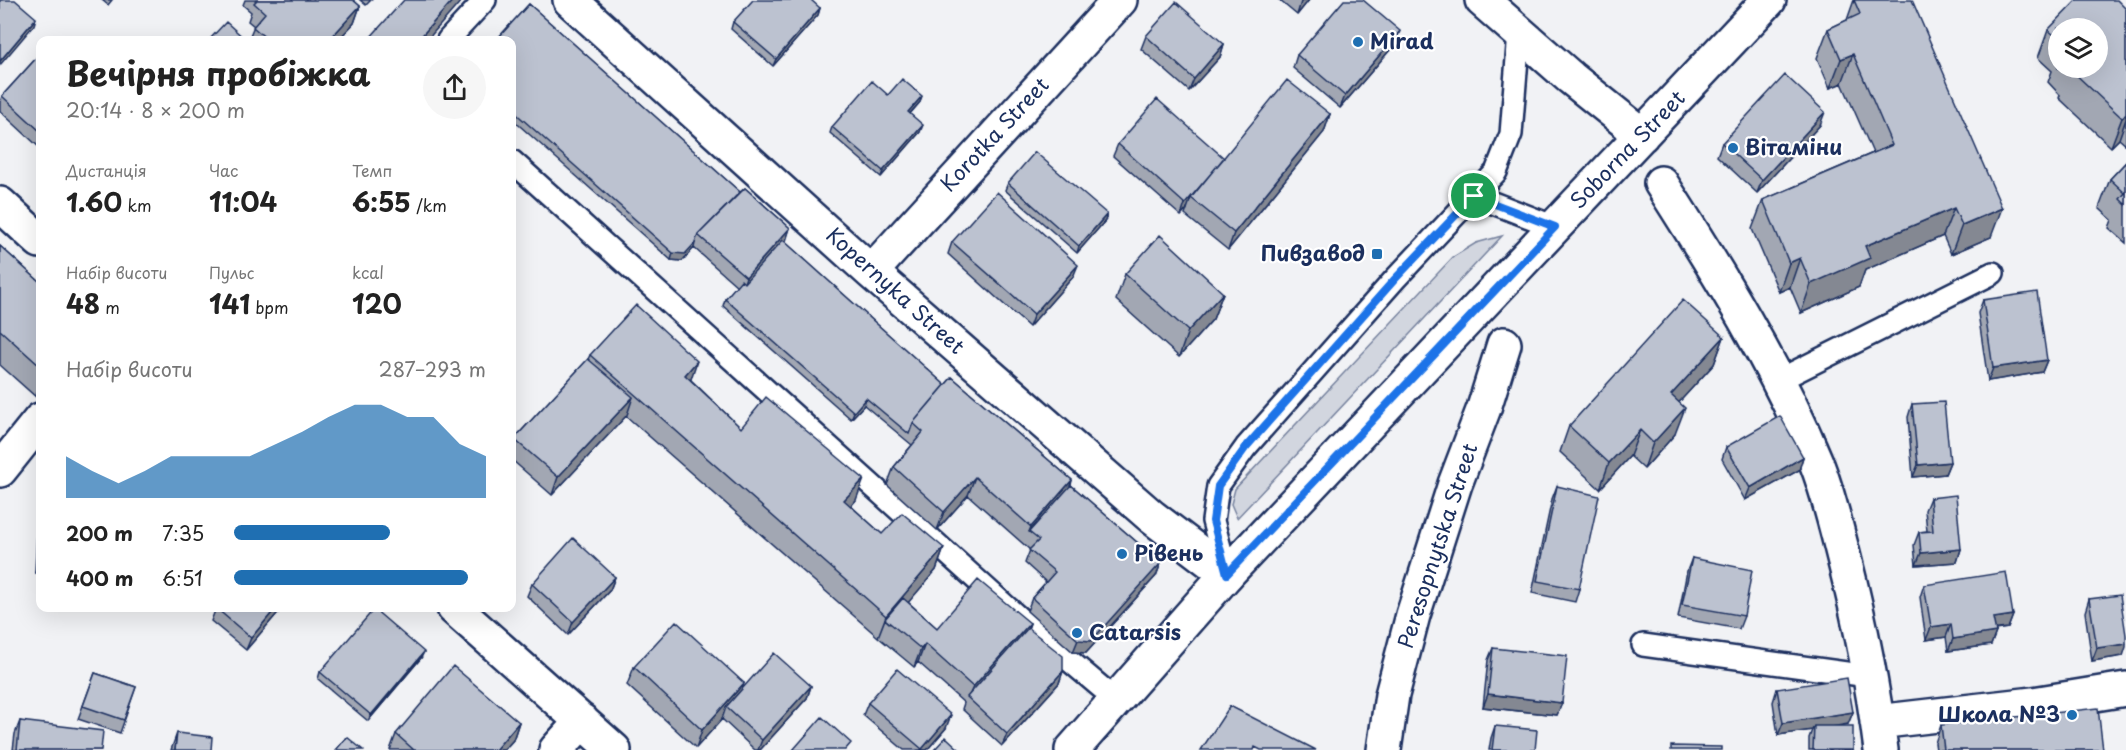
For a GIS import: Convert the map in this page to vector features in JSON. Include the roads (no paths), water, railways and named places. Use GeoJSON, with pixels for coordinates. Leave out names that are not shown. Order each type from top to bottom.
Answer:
{"type":"FeatureCollection","features":[{"type":"Feature","properties":{"kind":"street","name":"Kopernyka Street"},"geometry":{"type":"LineString","coordinates":[[570,0],[872,272],[1152,517],[1227,574]]}},
{"type":"Feature","properties":{"kind":"street","name":"Korotka Street"},"geometry":{"type":"LineString","coordinates":[[872,272],[1120,0]]}},
{"type":"Feature","properties":{"kind":"street"},"geometry":{"type":"LineString","coordinates":[[1482,0],[1571,78],[1642,135]]}},
{"type":"Feature","properties":{"kind":"street","name":"Soborna Street"},"geometry":{"type":"LineString","coordinates":[[1072,750],[1227,574],[1769,0]]}},
{"type":"Feature","properties":{"kind":"street"},"geometry":{"type":"LineString","coordinates":[[1661,183],[1708,256],[1777,381],[1816,464],[1837,531],[1853,595],[1879,736],[2033,704],[2126,688]]}},
{"type":"Feature","properties":{"kind":"street"},"geometry":{"type":"LineString","coordinates":[[0,204],[36,237]]}},
{"type":"Feature","properties":{"kind":"street","name":"Peresopnytska Street"},"geometry":{"type":"LineString","coordinates":[[1384,750],[1392,695],[1413,615],[1455,484],[1484,408],[1504,344]]}},
{"type":"Feature","properties":{"kind":"street"},"geometry":{"type":"LineString","coordinates":[[0,470],[36,425]]}},
{"type":"Feature","properties":{"kind":"street"},"geometry":{"type":"LineString","coordinates":[[459,612],[614,750]]}},
{"type":"Feature","properties":{"kind":"street"},"geometry":{"type":"LineString","coordinates":[[556,750],[582,721]]}},
{"type":"Feature","properties":{"kind":"lane"},"geometry":{"type":"LineString","coordinates":[[452,36],[485,0]]}},
{"type":"Feature","properties":{"kind":"lane"},"geometry":{"type":"LineString","coordinates":[[1227,574],[1213,521],[1218,486],[1246,447],[1395,279],[1496,172],[1511,134],[1519,33]]}},
{"type":"Feature","properties":{"kind":"lane"},"geometry":{"type":"LineString","coordinates":[[516,165],[1019,618],[1116,700]]}},
{"type":"Feature","properties":{"kind":"lane"},"geometry":{"type":"LineString","coordinates":[[1474,196],[1555,227]]}},
{"type":"Feature","properties":{"kind":"lane"},"geometry":{"type":"LineString","coordinates":[[1777,381],[1993,273]]}},
{"type":"Feature","properties":{"kind":"lane"},"geometry":{"type":"LineString","coordinates":[[1643,645],[1869,676]]}},
{"type":"Feature","properties":{"kind":"place","name":"Mirad"},"geometry":{"type":"Point","coordinates":[1358,42]}},
{"type":"Feature","properties":{"kind":"place","name":"Вітаміни"},"geometry":{"type":"Point","coordinates":[1733,148]}},
{"type":"Feature","properties":{"kind":"place","name":"Пивзавод"},"geometry":{"type":"Point","coordinates":[1377,254]}},
{"type":"Feature","properties":{"kind":"place","name":"Рівень"},"geometry":{"type":"Point","coordinates":[1122,554]}},
{"type":"Feature","properties":{"kind":"place","name":"Catarsis"},"geometry":{"type":"Point","coordinates":[1077,633]}},
{"type":"Feature","properties":{"kind":"place","name":"Школа №3"},"geometry":{"type":"Point","coordinates":[2072,715]}}]}
